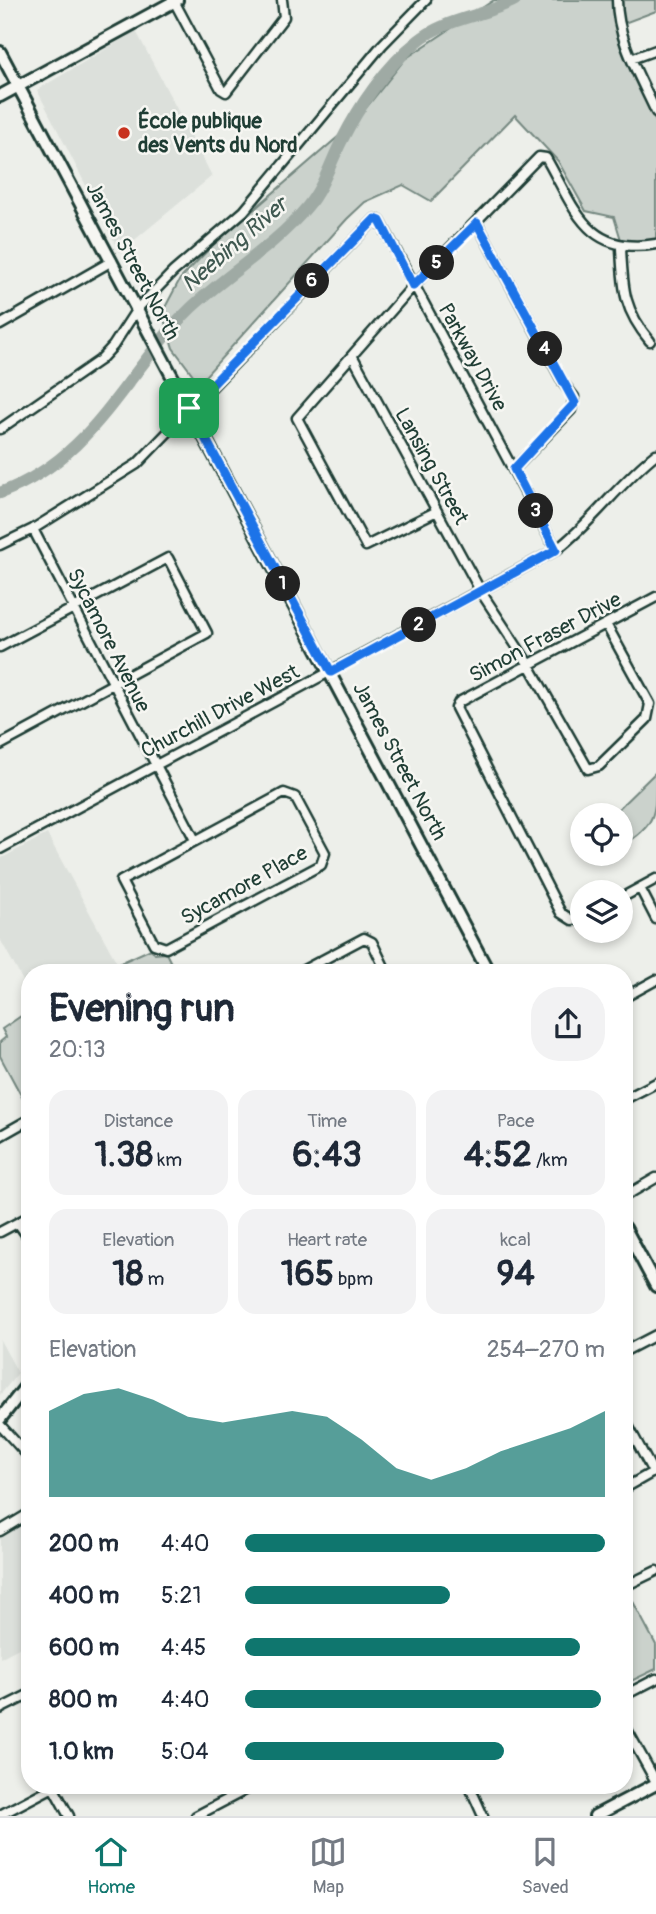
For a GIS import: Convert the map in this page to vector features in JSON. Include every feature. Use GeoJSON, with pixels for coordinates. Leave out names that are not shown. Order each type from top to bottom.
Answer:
{"type":"FeatureCollection","features":[{"type":"Feature","properties":{"kind":"street"},"geometry":{"type":"LineString","coordinates":[[0,96],[176,1],[221,89],[226,92],[284,17],[282,0]]}},
{"type":"Feature","properties":{"kind":"street"},"geometry":{"type":"LineString","coordinates":[[0,429],[100,360],[113,346],[137,309],[173,272],[244,211],[382,45],[426,0]]}},
{"type":"Feature","properties":{"kind":"street"},"geometry":{"type":"LineString","coordinates":[[617,0],[617,11],[631,59],[656,112]]}},
{"type":"Feature","properties":{"kind":"street"},"geometry":{"type":"LineString","coordinates":[[631,59],[656,50]]}},
{"type":"Feature","properties":{"kind":"street","name":"James Street North"},"geometry":{"type":"LineString","coordinates":[[0,52],[484,964]]}},
{"type":"Feature","properties":{"kind":"street"},"geometry":{"type":"LineString","coordinates":[[437,511],[366,546],[297,418],[413,286],[477,223],[534,161],[542,157],[581,220],[600,236],[621,248],[656,244]]}},
{"type":"Feature","properties":{"kind":"street","name":"Parkway Drive"},"geometry":{"type":"LineString","coordinates":[[0,545],[33,529],[137,464],[370,221],[380,221],[556,550]]}},
{"type":"Feature","properties":{"kind":"street"},"geometry":{"type":"LineString","coordinates":[[477,223],[564,384],[574,397],[571,410],[514,469]]}},
{"type":"Feature","properties":{"kind":"street"},"geometry":{"type":"LineString","coordinates":[[621,248],[623,295],[650,341]]}},
{"type":"Feature","properties":{"kind":"street"},"geometry":{"type":"LineString","coordinates":[[0,325],[112,261]]}},
{"type":"Feature","properties":{"kind":"street","name":"Lansing Street"},"geometry":{"type":"LineString","coordinates":[[353,357],[481,592],[529,665],[583,764],[594,769],[645,721],[650,711],[650,704],[607,626]]}},
{"type":"Feature","properties":{"kind":"street","name":"Churchill Drive West"},"geometry":{"type":"LineString","coordinates":[[0,849],[556,550],[577,534],[629,478],[656,454]]}},
{"type":"Feature","properties":{"kind":"street","name":"Sycamore Avenue"},"geometry":{"type":"LineString","coordinates":[[33,529],[112,687],[195,840]]}},
{"type":"Feature","properties":{"kind":"street"},"geometry":{"type":"LineString","coordinates":[[0,647],[168,558],[207,633],[112,687],[0,745]]}},
{"type":"Feature","properties":{"kind":"street","name":"Simon Fraser Drive"},"geometry":{"type":"LineString","coordinates":[[570,919],[561,913],[455,713],[459,702],[607,626],[656,597]]}},
{"type":"Feature","properties":{"kind":"street","name":"Sycamore Place"},"geometry":{"type":"LineString","coordinates":[[284,793],[290,793],[325,853],[325,860],[321,865],[166,948],[159,948],[154,944],[121,881],[195,840],[284,793]]}},
{"type":"Feature","properties":{"kind":"street"},"geometry":{"type":"LineString","coordinates":[[633,892],[656,879]]}},
{"type":"Feature","properties":{"kind":"street"},"geometry":{"type":"LineString","coordinates":[[640,888],[656,919]]}},
{"type":"Feature","properties":{"kind":"street"},"geometry":{"type":"LineString","coordinates":[[315,964],[364,938],[372,942],[383,964]]}},
{"type":"Feature","properties":{"kind":"street"},"geometry":{"type":"LineString","coordinates":[[633,992],[656,980]]}},
{"type":"Feature","properties":{"kind":"street"},"geometry":{"type":"LineString","coordinates":[[633,1094],[656,1083]]}},
{"type":"Feature","properties":{"kind":"street"},"geometry":{"type":"LineString","coordinates":[[0,1136],[21,1124]]}},
{"type":"Feature","properties":{"kind":"street"},"geometry":{"type":"LineString","coordinates":[[633,1191],[656,1178]]}},
{"type":"Feature","properties":{"kind":"street"},"geometry":{"type":"LineString","coordinates":[[0,1232],[21,1221]]}},
{"type":"Feature","properties":{"kind":"street"},"geometry":{"type":"LineString","coordinates":[[18,1223],[21,1227]]}},
{"type":"Feature","properties":{"kind":"street"},"geometry":{"type":"LineString","coordinates":[[633,1243],[656,1286]]}},
{"type":"Feature","properties":{"kind":"street"},"geometry":{"type":"LineString","coordinates":[[633,1347],[656,1335]]}},
{"type":"Feature","properties":{"kind":"street"},"geometry":{"type":"LineString","coordinates":[[0,1419],[21,1392]]}},
{"type":"Feature","properties":{"kind":"street"},"geometry":{"type":"LineString","coordinates":[[0,1425],[21,1448]]}},
{"type":"Feature","properties":{"kind":"street"},"geometry":{"type":"LineString","coordinates":[[633,1435],[653,1472],[633,1483]]}},
{"type":"Feature","properties":{"kind":"street"},"geometry":{"type":"LineString","coordinates":[[0,1531],[21,1518]]}},
{"type":"Feature","properties":{"kind":"street"},"geometry":{"type":"LineString","coordinates":[[633,1582],[656,1571]]}},
{"type":"Feature","properties":{"kind":"street"},"geometry":{"type":"LineString","coordinates":[[633,1691],[656,1679]]}},
{"type":"Feature","properties":{"kind":"street"},"geometry":{"type":"LineString","coordinates":[[0,1709],[21,1698]]}},
{"type":"Feature","properties":{"kind":"street"},"geometry":{"type":"LineString","coordinates":[[595,1816],[656,1783],[633,1741]]}},
{"type":"Feature","properties":{"kind":"street"},"geometry":{"type":"LineString","coordinates":[[0,1815],[40,1794]]}},
{"type":"Feature","properties":{"kind":"street"},"geometry":{"type":"LineString","coordinates":[[59,1794],[69,1816]]}},
{"type":"Feature","properties":{"kind":"street"},"geometry":{"type":"LineString","coordinates":[[196,1816],[238,1794]]}},
{"type":"Feature","properties":{"kind":"street"},"geometry":{"type":"LineString","coordinates":[[473,1794],[483,1816]]}},
{"type":"Feature","properties":{"kind":"shaded area"},"geometry":{"type":"Polygon","coordinates":[[[494,0],[656,0],[656,11],[616,26],[628,64],[656,122],[656,240],[622,243],[614,217],[586,211],[558,161],[515,115],[431,201],[403,185],[365,202],[199,383],[173,348],[162,313],[180,279],[213,245],[354,123],[405,59],[494,0]]]}},
{"type":"Feature","properties":{"kind":"shaded area","name":"École publique des Vents du Nord"},"geometry":{"type":"Polygon","coordinates":[[[136,31],[212,176],[120,252],[37,90],[136,31]]]}},
{"type":"Feature","properties":{"kind":"shaded area"},"geometry":{"type":"Polygon","coordinates":[[[656,772],[652,818],[633,838],[633,803],[624,803],[656,772]]]}},
{"type":"Feature","properties":{"kind":"shaded area"},"geometry":{"type":"Polygon","coordinates":[[[47,834],[117,963],[21,964],[21,978],[0,939],[0,859],[47,834]]]}},
{"type":"Feature","properties":{"kind":"shaded area"},"geometry":{"type":"Polygon","coordinates":[[[151,949],[155,954],[166,953],[172,964],[118,964],[151,949]]]}},
{"type":"Feature","properties":{"kind":"shaded area"},"geometry":{"type":"Polygon","coordinates":[[[21,1016],[21,1095],[0,1056],[0,1042],[6,1037],[2,1029],[21,1016]]]}},
{"type":"Feature","properties":{"kind":"shaded area"},"geometry":{"type":"Polygon","coordinates":[[[0,1340],[18,1373],[0,1395],[0,1340]]]}},
{"type":"Feature","properties":{"kind":"shaded area"},"geometry":{"type":"Polygon","coordinates":[[[21,1525],[21,1647],[0,1658],[0,1538],[21,1525]]]}},
{"type":"Feature","properties":{"kind":"shaded area"},"geometry":{"type":"Polygon","coordinates":[[[633,1602],[656,1645],[656,1669],[633,1680],[633,1602]]]}},
{"type":"Feature","properties":{"kind":"waterway","name":"Neebing River"},"geometry":{"type":"LineString","coordinates":[[0,493],[33,478],[85,436],[167,333],[191,308],[266,247],[307,207],[318,192],[356,115],[384,74],[406,51],[440,27],[515,0]]}},
{"type":"Feature","properties":{"kind":"place","name":"École publique des Vents du Nord"},"geometry":{"type":"Point","coordinates":[124,133]}},
{"type":"Feature","properties":{"kind":"route"},"geometry":{"type":"LineString","coordinates":[[370,221],[380,221],[413,286],[477,223],[564,384],[574,397],[575,403],[571,410],[514,469],[556,550],[331,672],[189,408],[370,221]]}}]}
